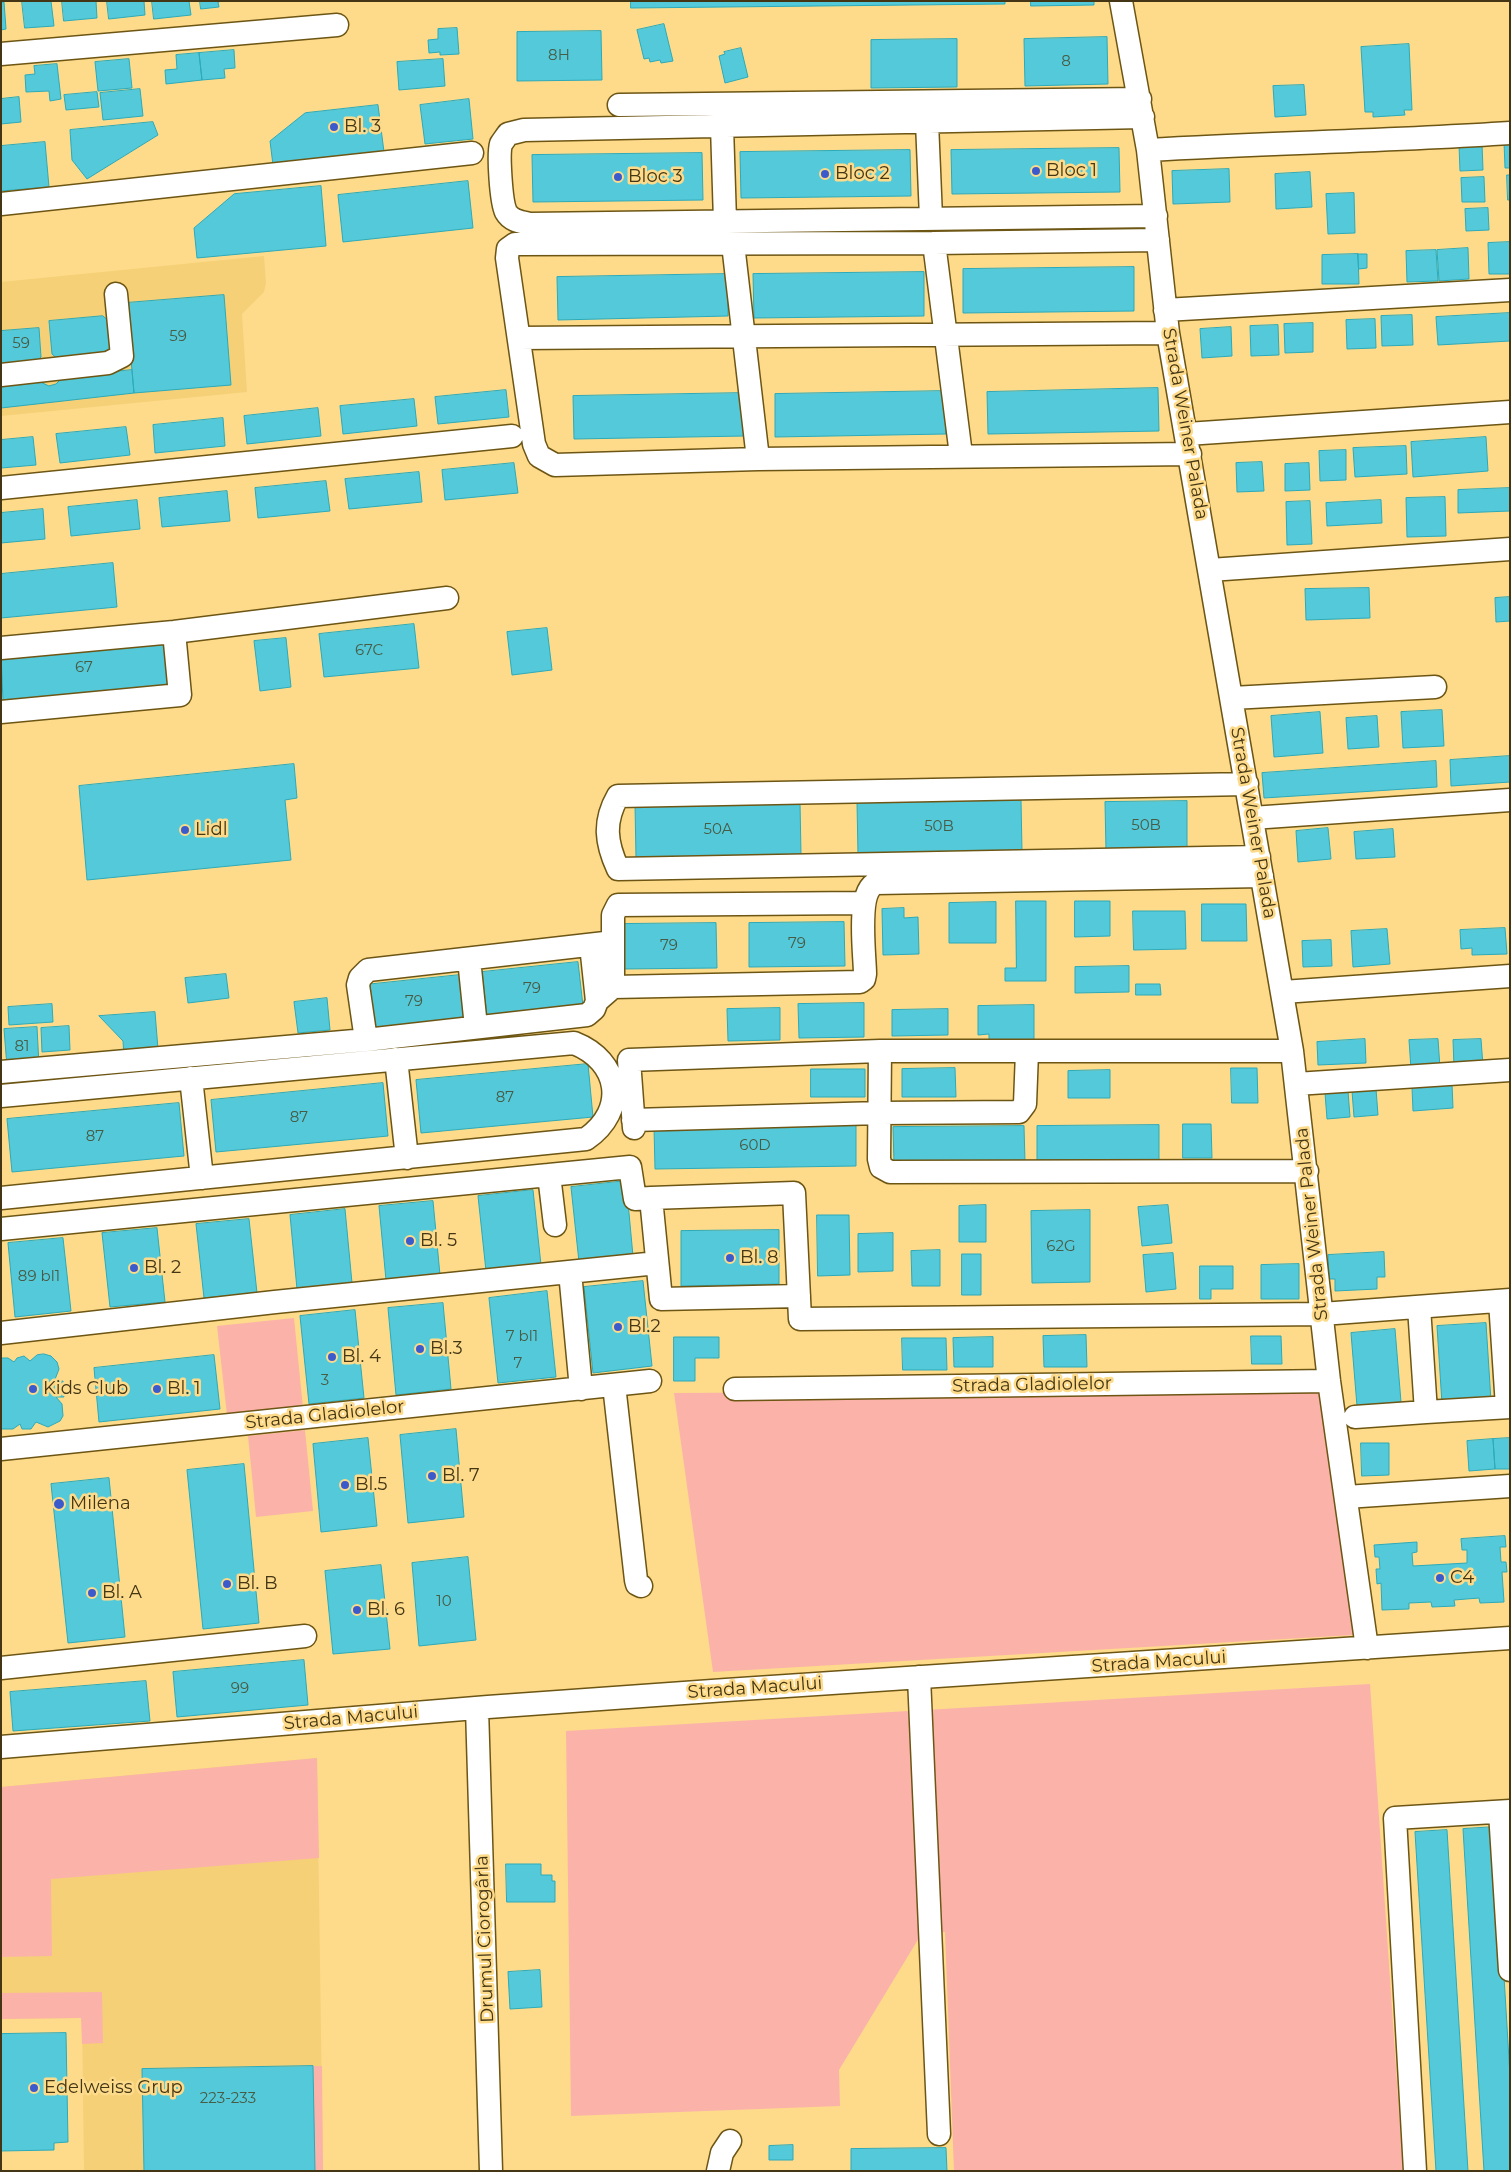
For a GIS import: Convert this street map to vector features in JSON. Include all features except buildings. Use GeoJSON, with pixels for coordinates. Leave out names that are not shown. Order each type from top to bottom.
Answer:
{"type":"FeatureCollection","features":[{"type":"Feature","properties":{"kind":"street","name":"Strada Weiner Palada"},"geometry":{"type":"LineString","coordinates":[[1121,1],[1148,150],[1168,333],[1292,1051],[1307,1171],[1329,1381],[1367,1648]]}},
{"type":"Feature","properties":{"kind":"street"},"geometry":{"type":"LineString","coordinates":[[1,54],[337,25]]}},
{"type":"Feature","properties":{"kind":"street"},"geometry":{"type":"LineString","coordinates":[[619,105],[1141,108]]}},
{"type":"Feature","properties":{"kind":"street"},"geometry":{"type":"LineString","coordinates":[[1141,108],[927,122],[524,130],[508,134],[501,144],[500,156],[506,212],[516,221],[530,224],[1156,216]]}},
{"type":"Feature","properties":{"kind":"street"},"geometry":{"type":"LineString","coordinates":[[927,122],[931,218]]}},
{"type":"Feature","properties":{"kind":"street"},"geometry":{"type":"LineString","coordinates":[[722,126],[726,221]]}},
{"type":"Feature","properties":{"kind":"street"},"geometry":{"type":"LineString","coordinates":[[1148,150],[1510,133]]}},
{"type":"Feature","properties":{"kind":"street"},"geometry":{"type":"LineString","coordinates":[[1,204],[472,153]]}},
{"type":"Feature","properties":{"kind":"street"},"geometry":{"type":"LineString","coordinates":[[1158,240],[934,243],[515,244],[508,249],[507,258],[534,444],[539,456],[555,465],[961,456],[1188,444],[1510,412]]}},
{"type":"Feature","properties":{"kind":"street"},"geometry":{"type":"LineString","coordinates":[[934,243],[961,456]]}},
{"type":"Feature","properties":{"kind":"street"},"geometry":{"type":"LineString","coordinates":[[733,244],[758,459]]}},
{"type":"Feature","properties":{"kind":"street"},"geometry":{"type":"LineString","coordinates":[[1165,310],[1510,290]]}},
{"type":"Feature","properties":{"kind":"street"},"geometry":{"type":"LineString","coordinates":[[1,375],[108,363],[118,360],[122,356],[116,294]]}},
{"type":"Feature","properties":{"kind":"street"},"geometry":{"type":"LineString","coordinates":[[519,338],[1168,333]]}},
{"type":"Feature","properties":{"kind":"street"},"geometry":{"type":"LineString","coordinates":[[1,488],[512,436]]}},
{"type":"Feature","properties":{"kind":"street"},"geometry":{"type":"LineString","coordinates":[[1210,570],[1510,548]]}},
{"type":"Feature","properties":{"kind":"street"},"geometry":{"type":"LineString","coordinates":[[1,648],[174,632],[447,598]]}},
{"type":"Feature","properties":{"kind":"street"},"geometry":{"type":"LineString","coordinates":[[1,712],[180,695],[174,632]]}},
{"type":"Feature","properties":{"kind":"street"},"geometry":{"type":"LineString","coordinates":[[1232,698],[1435,687]]}},
{"type":"Feature","properties":{"kind":"street"},"geometry":{"type":"LineString","coordinates":[[1,1072],[366,1040],[587,1015],[594,1010],[605,994],[602,944],[618,905],[618,869],[612,855],[608,825],[609,811],[618,796],[1247,784]]}},
{"type":"Feature","properties":{"kind":"street"},"geometry":{"type":"LineString","coordinates":[[1252,818],[1510,800]]}},
{"type":"Feature","properties":{"kind":"street"},"geometry":{"type":"LineString","coordinates":[[618,869],[1260,866]]}},
{"type":"Feature","properties":{"kind":"street"},"geometry":{"type":"LineString","coordinates":[[605,994],[860,982],[866,974],[863,903],[869,888],[886,882],[1260,866]]}},
{"type":"Feature","properties":{"kind":"street"},"geometry":{"type":"LineString","coordinates":[[618,905],[863,903]]}},
{"type":"Feature","properties":{"kind":"street"},"geometry":{"type":"LineString","coordinates":[[366,1040],[358,986],[368,970],[602,944]]}},
{"type":"Feature","properties":{"kind":"street"},"geometry":{"type":"LineString","coordinates":[[469,959],[476,1027]]}},
{"type":"Feature","properties":{"kind":"street"},"geometry":{"type":"LineString","coordinates":[[1283,992],[1510,976]]}},
{"type":"Feature","properties":{"kind":"street"},"geometry":{"type":"LineString","coordinates":[[1,1096],[574,1043],[588,1048],[598,1057],[608,1070],[613,1084],[613,1101],[608,1118],[597,1132],[586,1139],[1,1198]]}},
{"type":"Feature","properties":{"kind":"street"},"geometry":{"type":"LineString","coordinates":[[1027,1052],[1025,1104],[1019,1112],[880,1113],[634,1124],[629,1060],[880,1051],[1292,1051]]}},
{"type":"Feature","properties":{"kind":"street"},"geometry":{"type":"LineString","coordinates":[[880,1051],[879,1159],[881,1167],[890,1172],[1307,1171]]}},
{"type":"Feature","properties":{"kind":"street"},"geometry":{"type":"LineString","coordinates":[[396,1059],[407,1158]]}},
{"type":"Feature","properties":{"kind":"street"},"geometry":{"type":"LineString","coordinates":[[1296,1084],[1510,1070]]}},
{"type":"Feature","properties":{"kind":"street"},"geometry":{"type":"LineString","coordinates":[[191,1078],[202,1178]]}},
{"type":"Feature","properties":{"kind":"street"},"geometry":{"type":"LineString","coordinates":[[1,1229],[630,1166],[635,1199],[794,1193],[800,1319],[1322,1314],[1505,1301],[1508,1407],[1355,1417]]}},
{"type":"Feature","properties":{"kind":"street"},"geometry":{"type":"LineString","coordinates":[[549,1175],[555,1225]]}},
{"type":"Feature","properties":{"kind":"street"},"geometry":{"type":"LineString","coordinates":[[651,1198],[661,1299],[799,1296]]}},
{"type":"Feature","properties":{"kind":"street"},"geometry":{"type":"LineString","coordinates":[[1,1333],[275,1302],[657,1263]]}},
{"type":"Feature","properties":{"kind":"street"},"geometry":{"type":"LineString","coordinates":[[570,1272],[581,1388]]}},
{"type":"Feature","properties":{"kind":"street"},"geometry":{"type":"LineString","coordinates":[[1419,1307],[1426,1412]]}},
{"type":"Feature","properties":{"kind":"street","name":"Strada Gladiolelor"},"geometry":{"type":"LineString","coordinates":[[1,1449],[650,1381]]}},
{"type":"Feature","properties":{"kind":"street","name":"Strada Gladiolelor"},"geometry":{"type":"LineString","coordinates":[[735,1390],[1329,1381]]}},
{"type":"Feature","properties":{"kind":"street"},"geometry":{"type":"LineString","coordinates":[[614,1385],[636,1580],[637,1584],[641,1586]]}},
{"type":"Feature","properties":{"kind":"street"},"geometry":{"type":"LineString","coordinates":[[1346,1497],[1510,1486]]}},
{"type":"Feature","properties":{"kind":"street"},"geometry":{"type":"LineString","coordinates":[[1,1668],[305,1636]]}},
{"type":"Feature","properties":{"kind":"street","name":"Strada Macului"},"geometry":{"type":"LineString","coordinates":[[1,1747],[477,1708],[1510,1638]]}},
{"type":"Feature","properties":{"kind":"street"},"geometry":{"type":"LineString","coordinates":[[919,1677],[939,2134]]}},
{"type":"Feature","properties":{"kind":"street","name":"Drumul Ciorogârla"},"geometry":{"type":"LineString","coordinates":[[477,1708],[491,2171]]}},
{"type":"Feature","properties":{"kind":"street"},"geometry":{"type":"LineString","coordinates":[[1415,2171],[1395,1818],[1505,1812],[1510,1970]]}},
{"type":"Feature","properties":{"kind":"street"},"geometry":{"type":"LineString","coordinates":[[718,2171],[722,2153],[730,2142]]}},
{"type":"Feature","properties":{"kind":"shaded area"},"geometry":{"type":"Polygon","coordinates":[[[264,256],[266,283],[264,292],[242,314],[247,392],[1,416],[1,282],[264,256]]]}},
{"type":"Feature","properties":{"kind":"shaded area"},"geometry":{"type":"Polygon","coordinates":[[[294,1318],[303,1408],[227,1415],[217,1326],[294,1318]]]}},
{"type":"Feature","properties":{"kind":"shaded area"},"geometry":{"type":"Polygon","coordinates":[[[1321,1389],[1354,1635],[713,1672],[674,1393],[1321,1389]]]}},
{"type":"Feature","properties":{"kind":"shaded area"},"geometry":{"type":"Polygon","coordinates":[[[305,1430],[313,1511],[256,1517],[248,1436],[305,1430]]]}},
{"type":"Feature","properties":{"kind":"shaded area"},"geometry":{"type":"Polygon","coordinates":[[[1370,1684],[1403,2171],[954,2171],[945,1932],[922,1933],[839,2070],[840,2106],[571,2116],[566,1731],[1370,1684]]]}},
{"type":"Feature","properties":{"kind":"shaded area"},"geometry":{"type":"Polygon","coordinates":[[[317,1758],[323,2171],[84,2171],[82,2018],[1,2019],[1,1787],[317,1758]]]}},
{"type":"Feature","properties":{"kind":"shaded area"},"geometry":{"type":"Polygon","coordinates":[[[317,1758],[319,1858],[51,1879],[52,1956],[1,1957],[1,1787],[317,1758]]]}},
{"type":"Feature","properties":{"kind":"shaded area"},"geometry":{"type":"Polygon","coordinates":[[[102,1992],[103,2043],[82,2044],[81,2018],[1,2019],[1,1993],[102,1992]]]}},
{"type":"Feature","properties":{"kind":"shaded area"},"geometry":{"type":"Polygon","coordinates":[[[313,2066],[322,2066],[323,2171],[315,2171],[313,2066]]]}},
{"type":"Feature","properties":{"kind":"place","name":"Bl. 3"},"geometry":{"type":"Point","coordinates":[334,127]}},
{"type":"Feature","properties":{"kind":"place","name":"Bloc 1"},"geometry":{"type":"Point","coordinates":[1036,171]}},
{"type":"Feature","properties":{"kind":"place","name":"Bloc 2"},"geometry":{"type":"Point","coordinates":[825,174]}},
{"type":"Feature","properties":{"kind":"place","name":"Bloc 3"},"geometry":{"type":"Point","coordinates":[618,177]}},
{"type":"Feature","properties":{"kind":"place","name":"Lidl"},"geometry":{"type":"Point","coordinates":[185,830]}},
{"type":"Feature","properties":{"kind":"place","name":"Bl. 5"},"geometry":{"type":"Point","coordinates":[410,1241]}},
{"type":"Feature","properties":{"kind":"place","name":"Bl. 8"},"geometry":{"type":"Point","coordinates":[730,1258]}},
{"type":"Feature","properties":{"kind":"place","name":"Bl. 2"},"geometry":{"type":"Point","coordinates":[134,1268]}},
{"type":"Feature","properties":{"kind":"place","name":"Bl.2"},"geometry":{"type":"Point","coordinates":[618,1327]}},
{"type":"Feature","properties":{"kind":"place","name":"Bl.3"},"geometry":{"type":"Point","coordinates":[420,1349]}},
{"type":"Feature","properties":{"kind":"place","name":"Bl. 4"},"geometry":{"type":"Point","coordinates":[332,1357]}},
{"type":"Feature","properties":{"kind":"place","name":"Kids Club"},"geometry":{"type":"Point","coordinates":[33,1389]}},
{"type":"Feature","properties":{"kind":"place","name":"Bl. 1"},"geometry":{"type":"Point","coordinates":[157,1389]}},
{"type":"Feature","properties":{"kind":"place","name":"Bl. 7"},"geometry":{"type":"Point","coordinates":[432,1476]}},
{"type":"Feature","properties":{"kind":"place","name":"Bl.5"},"geometry":{"type":"Point","coordinates":[345,1485]}},
{"type":"Feature","properties":{"kind":"place","name":"Milena"},"geometry":{"type":"Point","coordinates":[59,1504]}},
{"type":"Feature","properties":{"kind":"place","name":"C4"},"geometry":{"type":"Point","coordinates":[1440,1578]}},
{"type":"Feature","properties":{"kind":"place","name":"Bl. B"},"geometry":{"type":"Point","coordinates":[227,1584]}},
{"type":"Feature","properties":{"kind":"place","name":"Bl. A"},"geometry":{"type":"Point","coordinates":[92,1593]}},
{"type":"Feature","properties":{"kind":"place","name":"Bl. 6"},"geometry":{"type":"Point","coordinates":[357,1610]}},
{"type":"Feature","properties":{"kind":"place","name":"Edelweiss Grup"},"geometry":{"type":"Point","coordinates":[34,2088]}}]}
